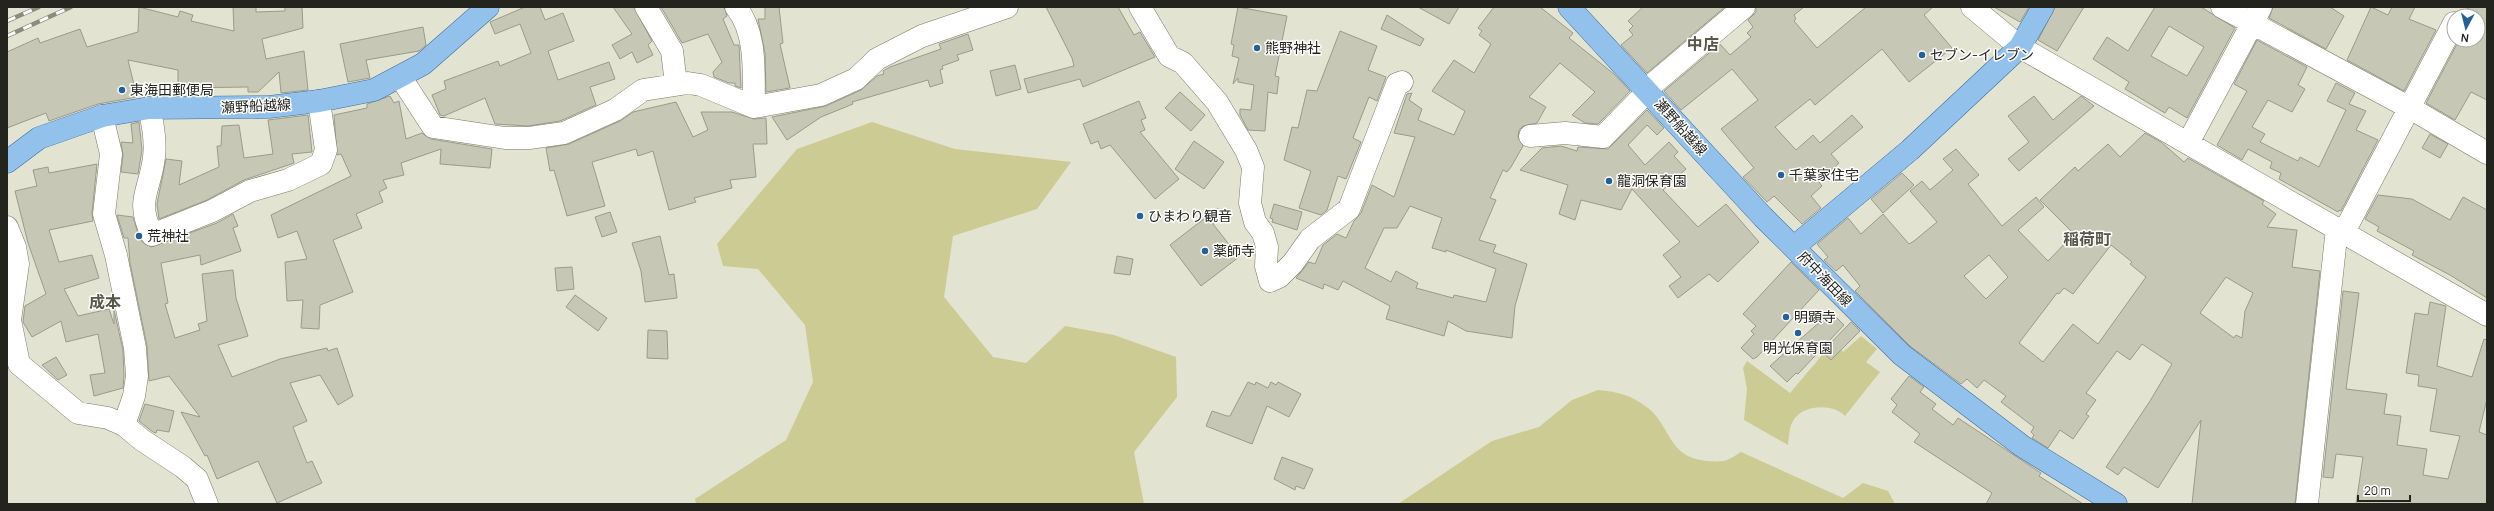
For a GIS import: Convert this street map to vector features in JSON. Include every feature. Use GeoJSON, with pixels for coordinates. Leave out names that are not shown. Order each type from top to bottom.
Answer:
{"type":"FeatureCollection","features":[{"type":"Feature","properties":{"kind":"main road","name":"瀬野船越線"},"geometry":{"type":"LineString","coordinates":[[7,162],[39,138],[102,116],[149,108],[268,107],[319,101],[374,90],[401,78],[438,53],[488,7]]}},
{"type":"Feature","properties":{"kind":"main road","name":"瀬野船越線"},"geometry":{"type":"LineString","coordinates":[[1569,7],[1763,217],[1794,247]]}},
{"type":"Feature","properties":{"kind":"main road","name":"府中海田線"},"geometry":{"type":"LineString","coordinates":[[2043,7],[2020,47],[1910,150],[1794,247],[1854,310],[1908,360],[2022,446],[2116,504]]}},
{"type":"Feature","properties":{"kind":"street"},"geometry":{"type":"LineString","coordinates":[[646,7],[672,51],[676,84]]}},
{"type":"Feature","properties":{"kind":"street"},"geometry":{"type":"LineString","coordinates":[[736,7],[749,30],[752,47],[754,107]]}},
{"type":"Feature","properties":{"kind":"street"},"geometry":{"type":"LineString","coordinates":[[401,78],[432,127],[505,138],[529,138],[564,133],[615,110],[643,90],[676,84],[701,85],[754,107],[821,96],[856,79],[877,58],[922,36],[1007,7]]}},
{"type":"Feature","properties":{"kind":"street"},"geometry":{"type":"LineString","coordinates":[[1140,7],[1169,56],[1183,63],[1217,102],[1246,150],[1253,167],[1250,203],[1255,222],[1263,234],[1267,247],[1266,266],[1270,281],[1279,277],[1292,263],[1310,239],[1349,209],[1397,84],[1402,82]]}},
{"type":"Feature","properties":{"kind":"street"},"geometry":{"type":"LineString","coordinates":[[1530,136],[1565,133],[1603,137],[1647,90],[1744,7]]}},
{"type":"Feature","properties":{"kind":"street"},"geometry":{"type":"LineString","coordinates":[[1972,7],[2020,47],[2487,315]]}},
{"type":"Feature","properties":{"kind":"street"},"geometry":{"type":"LineString","coordinates":[[2222,7],[2257,15],[2410,108],[2487,152]]}},
{"type":"Feature","properties":{"kind":"street"},"geometry":{"type":"LineString","coordinates":[[2188,143],[2257,15]]}},
{"type":"Feature","properties":{"kind":"street"},"geometry":{"type":"LineString","coordinates":[[2307,504],[2341,230],[2410,108],[2446,38]]}},
{"type":"Feature","properties":{"kind":"street"},"geometry":{"type":"LineString","coordinates":[[149,108],[154,126],[154,157],[143,205],[144,217],[152,235],[212,211],[250,191],[288,180],[321,164],[326,150],[319,101]]}},
{"type":"Feature","properties":{"kind":"street"},"geometry":{"type":"LineString","coordinates":[[102,116],[111,154],[104,214],[116,255],[135,348],[137,376],[134,396],[124,426]]}},
{"type":"Feature","properties":{"kind":"street"},"geometry":{"type":"LineString","coordinates":[[7,227],[15,247],[18,264],[10,320],[19,364],[78,413],[108,418],[124,426],[198,480],[207,504]]}},
{"type":"Feature","properties":{"kind":"shaded area"},"geometry":{"type":"Polygon","coordinates":[[[872,122],[955,149],[1071,162],[1037,209],[953,236],[944,297],[993,357],[1026,363],[1065,326],[1114,335],[1176,357],[1177,397],[1134,452],[1144,504],[696,504],[695,499],[786,440],[813,382],[805,325],[758,269],[723,266],[717,244],[797,149],[872,122]]]}},
{"type":"Feature","properties":{"kind":"shaded area"},"geometry":{"type":"Polygon","coordinates":[[[1861,336],[1877,349],[1866,362],[1880,372],[1845,416],[1834,409],[1826,407],[1818,407],[1803,411],[1797,415],[1792,423],[1788,445],[1744,420],[1747,389],[1743,368],[1747,361],[1790,393],[1834,341],[1843,352],[1861,336]]]}},
{"type":"Feature","properties":{"kind":"shaded area"},"geometry":{"type":"Polygon","coordinates":[[[1598,390],[1624,395],[1636,400],[1648,408],[1656,415],[1677,448],[1694,459],[1707,461],[1728,460],[1741,452],[1843,498],[1863,483],[1888,491],[1895,504],[1398,504],[1492,441],[1539,427],[1572,400],[1598,390]]]}},
{"type":"Feature","properties":{"kind":"building"},"geometry":{"type":"Polygon","coordinates":[[[139,7],[178,17],[180,11],[193,15],[191,21],[234,31],[233,7],[256,7],[256,12],[285,11],[285,7],[302,7],[303,28],[262,39],[266,59],[304,51],[308,90],[281,93],[279,72],[258,92],[248,92],[248,87],[178,88],[178,70],[128,60],[137,97],[98,104],[49,121],[46,113],[7,128],[7,52],[38,38],[40,43],[80,29],[87,47],[138,32],[139,7]]]}},
{"type":"Feature","properties":{"kind":"building"},"geometry":{"type":"Polygon","coordinates":[[[525,7],[540,7],[545,20],[563,13],[574,41],[548,51],[558,80],[609,62],[615,79],[590,87],[596,105],[560,121],[528,126],[495,124],[485,98],[444,116],[440,115],[432,95],[446,89],[444,81],[498,61],[500,66],[531,53],[520,24],[495,34],[490,22],[525,7]]]}},
{"type":"Feature","properties":{"kind":"building"},"geometry":{"type":"Polygon","coordinates":[[[613,7],[634,7],[652,41],[648,45],[653,55],[637,63],[632,52],[620,59],[612,45],[632,34],[613,7]]]}},
{"type":"Feature","properties":{"kind":"building"},"geometry":{"type":"Polygon","coordinates":[[[661,7],[724,7],[727,16],[723,19],[734,45],[739,45],[741,88],[735,86],[735,83],[729,83],[714,77],[713,72],[722,62],[708,34],[682,43],[661,7]]]}},
{"type":"Feature","properties":{"kind":"building"},"geometry":{"type":"Polygon","coordinates":[[[765,7],[779,7],[783,43],[780,44],[790,88],[766,92],[765,53],[758,19],[765,19],[765,7]]]}},
{"type":"Feature","properties":{"kind":"building"},"geometry":{"type":"Polygon","coordinates":[[[1046,7],[1118,7],[1134,35],[1140,32],[1155,57],[1083,87],[1080,79],[1028,93],[1024,79],[1074,66],[1072,58],[1046,7]]]}},
{"type":"Feature","properties":{"kind":"building","name":"熊野神社"},"geometry":{"type":"Polygon","coordinates":[[[1238,7],[1287,16],[1275,76],[1279,77],[1277,94],[1268,92],[1265,131],[1248,130],[1240,115],[1240,109],[1251,110],[1254,85],[1238,82],[1238,78],[1233,84],[1239,58],[1232,56],[1234,45],[1231,44],[1238,7]]]}},
{"type":"Feature","properties":{"kind":"building"},"geometry":{"type":"Polygon","coordinates":[[[1418,7],[1459,7],[1449,24],[1418,7]]]}},
{"type":"Feature","properties":{"kind":"building"},"geometry":{"type":"Polygon","coordinates":[[[1494,7],[1540,7],[1573,33],[1569,38],[1614,74],[1630,91],[1598,124],[1585,123],[1572,115],[1595,92],[1560,63],[1529,97],[1546,107],[1537,123],[1523,126],[1519,130],[1518,137],[1523,146],[1507,172],[1503,170],[1490,198],[1496,200],[1479,240],[1496,245],[1493,252],[1527,264],[1515,306],[1512,338],[1466,331],[1448,321],[1444,336],[1386,319],[1390,306],[1343,281],[1338,290],[1324,284],[1323,289],[1296,278],[1309,262],[1315,264],[1323,245],[1337,234],[1346,238],[1354,221],[1361,213],[1372,185],[1394,197],[1415,137],[1394,133],[1407,94],[1412,93],[1409,100],[1422,109],[1418,120],[1454,135],[1465,111],[1432,91],[1454,60],[1474,73],[1491,44],[1479,35],[1482,31],[1478,28],[1494,7]],[[1410,206],[1397,228],[1384,228],[1365,268],[1391,282],[1396,271],[1418,283],[1416,288],[1453,298],[1454,295],[1486,302],[1496,269],[1446,250],[1446,252],[1432,248],[1442,218],[1410,206]]]}},
{"type":"Feature","properties":{"kind":"building"},"geometry":{"type":"Polygon","coordinates":[[[1643,7],[1725,7],[1647,73],[1621,45],[1633,35],[1629,30],[1633,26],[1628,21],[1643,7]]]}},
{"type":"Feature","properties":{"kind":"building"},"geometry":{"type":"Polygon","coordinates":[[[1756,7],[1804,7],[1794,15],[1796,19],[1794,21],[1817,48],[1866,7],[1933,7],[1924,15],[1952,48],[1909,82],[1882,49],[1815,105],[1810,99],[1775,127],[1796,150],[1813,135],[1820,143],[1852,115],[1863,127],[1831,154],[1839,163],[1818,181],[1822,186],[1811,196],[1821,208],[1802,224],[1774,196],[1767,202],[1743,177],[1754,168],[1721,129],[1758,100],[1732,69],[1681,110],[1664,91],[1720,44],[1730,55],[1751,37],[1747,33],[1753,27],[1748,20],[1756,12],[1756,7]]]}},
{"type":"Feature","properties":{"kind":"building"},"geometry":{"type":"Polygon","coordinates":[[[1994,7],[2029,7],[2020,22],[1994,7]]]}},
{"type":"Feature","properties":{"kind":"building"},"geometry":{"type":"Polygon","coordinates":[[[2055,7],[2084,7],[2057,51],[2038,40],[2055,7]]]}},
{"type":"Feature","properties":{"kind":"building"},"geometry":{"type":"Polygon","coordinates":[[[2155,7],[2201,7],[2235,28],[2187,118],[2169,107],[2165,113],[2125,89],[2129,82],[2093,59],[2107,37],[2128,51],[2155,7]],[[2169,26],[2151,56],[2187,76],[2204,47],[2169,26]]]}},
{"type":"Feature","properties":{"kind":"building"},"geometry":{"type":"Polygon","coordinates":[[[2273,7],[2330,7],[2344,16],[2326,49],[2269,18],[2273,7]]]}},
{"type":"Feature","properties":{"kind":"building"},"geometry":{"type":"Polygon","coordinates":[[[2371,7],[2388,15],[2392,7],[2415,7],[2409,19],[2436,30],[2404,91],[2347,60],[2371,7]]]}},
{"type":"Feature","properties":{"kind":"building"},"geometry":{"type":"Polygon","coordinates":[[[2487,7],[2487,100],[2471,92],[2455,120],[2426,103],[2455,48],[2486,48],[2486,8],[2468,8],[2487,7]]]}},
{"type":"Feature","properties":{"kind":"building"},"geometry":{"type":"Polygon","coordinates":[[[1387,15],[1424,39],[1420,46],[1381,29],[1387,15]]]}},
{"type":"Feature","properties":{"kind":"building"},"geometry":{"type":"Polygon","coordinates":[[[423,27],[426,45],[419,51],[366,60],[370,78],[348,82],[340,44],[423,27]]]}},
{"type":"Feature","properties":{"kind":"building"},"geometry":{"type":"Polygon","coordinates":[[[1340,31],[1377,46],[1368,70],[1386,77],[1377,101],[1369,97],[1353,138],[1361,142],[1346,179],[1338,176],[1327,210],[1321,215],[1299,208],[1311,171],[1284,160],[1292,127],[1298,128],[1307,90],[1317,91],[1340,31]]]}},
{"type":"Feature","properties":{"kind":"building"},"geometry":{"type":"Polygon","coordinates":[[[968,34],[973,50],[957,55],[959,60],[942,66],[943,69],[940,70],[943,83],[930,87],[928,80],[852,102],[853,104],[821,117],[787,140],[772,117],[826,106],[861,90],[877,76],[884,74],[883,71],[890,67],[941,49],[939,44],[968,34]]]}},
{"type":"Feature","properties":{"kind":"building"},"geometry":{"type":"Polygon","coordinates":[[[2257,40],[2307,67],[2298,85],[2305,89],[2292,112],[2268,100],[2252,127],[2265,134],[2260,142],[2298,161],[2300,157],[2319,167],[2346,110],[2327,101],[2336,83],[2355,93],[2349,104],[2366,111],[2356,130],[2378,140],[2341,211],[2339,210],[2338,212],[2279,179],[2281,173],[2270,168],[2272,162],[2248,149],[2242,160],[2217,145],[2247,91],[2234,84],[2257,40]]]}},
{"type":"Feature","properties":{"kind":"building"},"geometry":{"type":"Polygon","coordinates":[[[1015,65],[1021,89],[996,96],[990,71],[1015,65]]]}},
{"type":"Feature","properties":{"kind":"building"},"geometry":{"type":"Polygon","coordinates":[[[1180,92],[1205,115],[1191,131],[1165,108],[1180,92]]]}},
{"type":"Feature","properties":{"kind":"building"},"geometry":{"type":"Polygon","coordinates":[[[390,96],[394,103],[399,101],[406,139],[422,133],[431,139],[492,149],[490,168],[440,164],[441,149],[401,163],[404,175],[383,180],[387,188],[379,192],[383,202],[356,214],[362,228],[333,240],[353,292],[320,305],[319,329],[301,328],[303,300],[287,301],[285,262],[307,259],[297,231],[278,238],[271,215],[351,176],[341,154],[337,155],[334,115],[367,108],[367,104],[390,96]]]}},
{"type":"Feature","properties":{"kind":"building"},"geometry":{"type":"Polygon","coordinates":[[[2034,96],[2053,120],[2081,96],[2094,106],[2019,171],[2008,159],[2029,142],[2008,116],[2034,96]]]}},
{"type":"Feature","properties":{"kind":"building"},"geometry":{"type":"Polygon","coordinates":[[[1139,101],[1146,118],[1141,120],[1145,130],[1140,132],[1179,179],[1155,199],[1110,145],[1101,149],[1098,141],[1091,144],[1083,124],[1139,101]]]}},
{"type":"Feature","properties":{"kind":"building"},"geometry":{"type":"Polygon","coordinates":[[[676,102],[693,137],[708,130],[701,112],[732,112],[754,119],[766,118],[767,144],[753,144],[756,177],[730,180],[732,188],[694,198],[696,202],[669,210],[653,151],[638,156],[636,149],[592,162],[605,206],[567,216],[554,170],[550,171],[546,148],[569,144],[620,121],[633,112],[676,102]]]}},
{"type":"Feature","properties":{"kind":"building"},"geometry":{"type":"Polygon","coordinates":[[[1647,110],[1664,128],[1657,135],[1647,125],[1628,145],[1645,165],[1669,142],[1678,152],[1674,156],[1686,169],[1663,190],[1698,227],[1726,204],[1759,242],[1718,282],[1709,274],[1678,298],[1669,286],[1681,277],[1663,255],[1680,242],[1632,189],[1621,210],[1581,200],[1575,220],[1559,214],[1568,185],[1520,170],[1542,148],[1561,146],[1577,151],[1578,147],[1608,149],[1647,110]]]}},
{"type":"Feature","properties":{"kind":"building"},"geometry":{"type":"Polygon","coordinates":[[[308,115],[312,152],[292,154],[294,163],[244,180],[207,200],[159,219],[157,204],[166,159],[182,161],[179,185],[219,167],[217,146],[221,146],[222,126],[239,125],[244,158],[273,154],[268,120],[308,115]]]}},
{"type":"Feature","properties":{"kind":"building"},"geometry":{"type":"Polygon","coordinates":[[[139,122],[142,150],[138,174],[121,172],[123,155],[121,142],[133,143],[131,124],[139,122]]]}},
{"type":"Feature","properties":{"kind":"building"},"geometry":{"type":"Polygon","coordinates":[[[2145,133],[2161,142],[2184,162],[2188,158],[2264,201],[2262,204],[2276,214],[2267,227],[2297,230],[2292,267],[2320,271],[2295,504],[2192,504],[2201,420],[2158,488],[2124,467],[2118,475],[2106,467],[2150,401],[2172,364],[2142,344],[2130,360],[2117,351],[2086,393],[2096,400],[2086,414],[2089,416],[2073,439],[2060,430],[2048,448],[2032,438],[2034,435],[2031,432],[2034,427],[2001,402],[2006,396],[1984,380],[1977,388],[1967,379],[1961,384],[1910,346],[1855,291],[1860,286],[1843,265],[1836,271],[1824,260],[1828,257],[1817,244],[1848,218],[1861,234],[1883,214],[1909,244],[1914,241],[1937,222],[1910,191],[1922,181],[1930,190],[1953,170],[1943,159],[1956,149],[1979,175],[1968,184],[2002,226],[2036,197],[2044,207],[2018,230],[2048,261],[2074,234],[2040,200],[2075,167],[2078,171],[2108,144],[2120,157],[2145,133]],[[2111,245],[2073,294],[2064,288],[2059,294],[2057,293],[2019,343],[2043,362],[2073,324],[2098,344],[2146,277],[2130,264],[2132,262],[2111,245]],[[1989,255],[1964,276],[1986,299],[2008,277],[1989,255]],[[2226,277],[2200,313],[2234,338],[2236,335],[2242,338],[2245,311],[2253,293],[2226,277]]]}},
{"type":"Feature","properties":{"kind":"building"},"geometry":{"type":"Polygon","coordinates":[[[2430,134],[2448,144],[2440,158],[2422,148],[2430,134]]]}},
{"type":"Feature","properties":{"kind":"building"},"geometry":{"type":"Polygon","coordinates":[[[1194,141],[1224,162],[1204,189],[1175,169],[1194,141]]]}},
{"type":"Feature","properties":{"kind":"building"},"geometry":{"type":"Polygon","coordinates":[[[97,164],[92,213],[93,221],[49,230],[59,262],[92,255],[99,278],[64,289],[78,316],[109,309],[114,324],[114,310],[123,350],[123,388],[94,396],[90,375],[105,373],[98,334],[66,342],[61,321],[32,337],[23,322],[25,306],[46,294],[28,243],[15,191],[37,186],[33,170],[48,167],[49,173],[97,164]]]}},
{"type":"Feature","properties":{"kind":"building"},"geometry":{"type":"Polygon","coordinates":[[[1902,173],[1914,185],[1883,213],[1871,199],[1902,173]]]}},
{"type":"Feature","properties":{"kind":"building"},"geometry":{"type":"Polygon","coordinates":[[[2378,195],[2412,199],[2450,220],[2463,197],[2487,210],[2487,298],[2450,275],[2412,255],[2414,251],[2377,231],[2379,227],[2365,219],[2378,195]]]}},
{"type":"Feature","properties":{"kind":"building"},"geometry":{"type":"Polygon","coordinates":[[[1274,204],[1302,212],[1297,230],[1272,222],[1273,219],[1270,218],[1274,204]]]}},
{"type":"Feature","properties":{"kind":"building","name":"薬師寺"},"geometry":{"type":"Polygon","coordinates":[[[1218,208],[1213,224],[1239,257],[1201,286],[1170,245],[1218,208]]]}},
{"type":"Feature","properties":{"kind":"building"},"geometry":{"type":"Polygon","coordinates":[[[610,212],[617,232],[602,237],[595,217],[610,212]]]}},
{"type":"Feature","properties":{"kind":"building"},"geometry":{"type":"Polygon","coordinates":[[[233,214],[238,226],[233,228],[241,251],[201,265],[200,255],[161,263],[168,303],[165,304],[175,338],[200,330],[198,324],[207,321],[202,274],[233,270],[236,298],[248,336],[218,345],[232,377],[280,359],[327,348],[328,351],[337,348],[353,396],[338,405],[320,375],[290,383],[307,421],[293,427],[307,463],[312,461],[322,483],[277,503],[258,461],[217,479],[207,455],[205,456],[181,412],[200,417],[169,376],[149,381],[147,346],[130,263],[128,238],[124,238],[117,215],[133,217],[140,240],[151,247],[217,223],[233,214]]]}},
{"type":"Feature","properties":{"kind":"building"},"geometry":{"type":"Polygon","coordinates":[[[660,236],[669,275],[674,274],[677,298],[645,302],[641,271],[632,243],[660,236]]]}},
{"type":"Feature","properties":{"kind":"building"},"geometry":{"type":"Polygon","coordinates":[[[1117,256],[1133,259],[1130,275],[1114,273],[1117,256]]]}},
{"type":"Feature","properties":{"kind":"building"},"geometry":{"type":"Polygon","coordinates":[[[1791,262],[1819,290],[1757,357],[1753,359],[1741,348],[1754,334],[1751,331],[1756,326],[1743,314],[1791,262]]]}},
{"type":"Feature","properties":{"kind":"building"},"geometry":{"type":"Polygon","coordinates":[[[572,267],[574,289],[557,291],[555,268],[572,267]]]}},
{"type":"Feature","properties":{"kind":"building"},"geometry":{"type":"Polygon","coordinates":[[[2343,291],[2359,293],[2346,389],[2387,394],[2384,414],[2401,416],[2397,445],[2427,449],[2423,475],[2448,479],[2460,436],[2430,431],[2437,389],[2418,386],[2419,375],[2406,373],[2415,313],[2428,315],[2430,302],[2446,306],[2437,366],[2472,377],[2484,339],[2487,340],[2487,399],[2479,432],[2487,435],[2487,504],[2356,504],[2363,457],[2336,454],[2333,478],[2323,477],[2343,291]]]}},
{"type":"Feature","properties":{"kind":"building"},"geometry":{"type":"Polygon","coordinates":[[[575,295],[607,318],[598,331],[566,307],[575,295]]]}},
{"type":"Feature","properties":{"kind":"building"},"geometry":{"type":"Polygon","coordinates":[[[1831,312],[1844,325],[1798,374],[1796,373],[1787,382],[1770,366],[1831,312]]]}},
{"type":"Feature","properties":{"kind":"building"},"geometry":{"type":"Polygon","coordinates":[[[1851,322],[1860,331],[1831,360],[1822,352],[1851,322]]]}},
{"type":"Feature","properties":{"kind":"building"},"geometry":{"type":"Polygon","coordinates":[[[648,330],[667,331],[668,359],[647,358],[648,330]]]}},
{"type":"Feature","properties":{"kind":"building"},"geometry":{"type":"Polygon","coordinates":[[[56,357],[67,375],[58,380],[42,365],[56,357]]]}},
{"type":"Feature","properties":{"kind":"building"},"geometry":{"type":"Polygon","coordinates":[[[1909,376],[1924,387],[1920,392],[1936,404],[1932,409],[1953,425],[1958,418],[2041,473],[2039,476],[2083,504],[1986,504],[1992,493],[1914,442],[1920,434],[1892,412],[1897,405],[1891,399],[1909,376]]]}},
{"type":"Feature","properties":{"kind":"building"},"geometry":{"type":"Polygon","coordinates":[[[1248,382],[1255,385],[1256,382],[1268,388],[1271,382],[1276,385],[1278,382],[1301,394],[1289,417],[1267,406],[1252,444],[1206,426],[1212,411],[1230,416],[1248,382]]]}},
{"type":"Feature","properties":{"kind":"building"},"geometry":{"type":"Polygon","coordinates":[[[145,404],[174,411],[169,432],[157,430],[156,433],[153,432],[139,421],[145,404]]]}},
{"type":"Feature","properties":{"kind":"building"},"geometry":{"type":"Polygon","coordinates":[[[1282,457],[1313,469],[1304,489],[1296,486],[1295,490],[1274,479],[1282,457]]]}},
{"type":"Feature","properties":{"kind":"railway"},"geometry":{"type":"LineString","coordinates":[[7,21],[39,7]]}},
{"type":"Feature","properties":{"kind":"railway"},"geometry":{"type":"LineString","coordinates":[[7,36],[71,7]]}},
{"type":"Feature","properties":{"kind":"place","name":"熊野神社"},"geometry":{"type":"Point","coordinates":[1257,48]}},
{"type":"Feature","properties":{"kind":"place","name":"セブン-イレブン"},"geometry":{"type":"Point","coordinates":[1922,55]}},
{"type":"Feature","properties":{"kind":"place","name":"東海田郵便局"},"geometry":{"type":"Point","coordinates":[122,90]}},
{"type":"Feature","properties":{"kind":"place","name":"千葉家住宅"},"geometry":{"type":"Point","coordinates":[1781,175]}},
{"type":"Feature","properties":{"kind":"place","name":"龍洞保育園"},"geometry":{"type":"Point","coordinates":[1609,181]}},
{"type":"Feature","properties":{"kind":"place","name":"ひまわり観音"},"geometry":{"type":"Point","coordinates":[1140,216]}},
{"type":"Feature","properties":{"kind":"place","name":"荒神社"},"geometry":{"type":"Point","coordinates":[139,236]}},
{"type":"Feature","properties":{"kind":"place","name":"薬師寺"},"geometry":{"type":"Point","coordinates":[1205,251]}},
{"type":"Feature","properties":{"kind":"place","name":"明顕寺"},"geometry":{"type":"Point","coordinates":[1786,317]}},
{"type":"Feature","properties":{"kind":"place","name":"明光保育園"},"geometry":{"type":"Point","coordinates":[1798,333]}},
{"type":"Feature","properties":{"kind":"district","name":"中店"},"geometry":{"type":"Point","coordinates":[1703,44]}},
{"type":"Feature","properties":{"kind":"district","name":"稲荷町"},"geometry":{"type":"Point","coordinates":[2087,239]}},
{"type":"Feature","properties":{"kind":"district","name":"成本"},"geometry":{"type":"Point","coordinates":[105,302]}}]}
